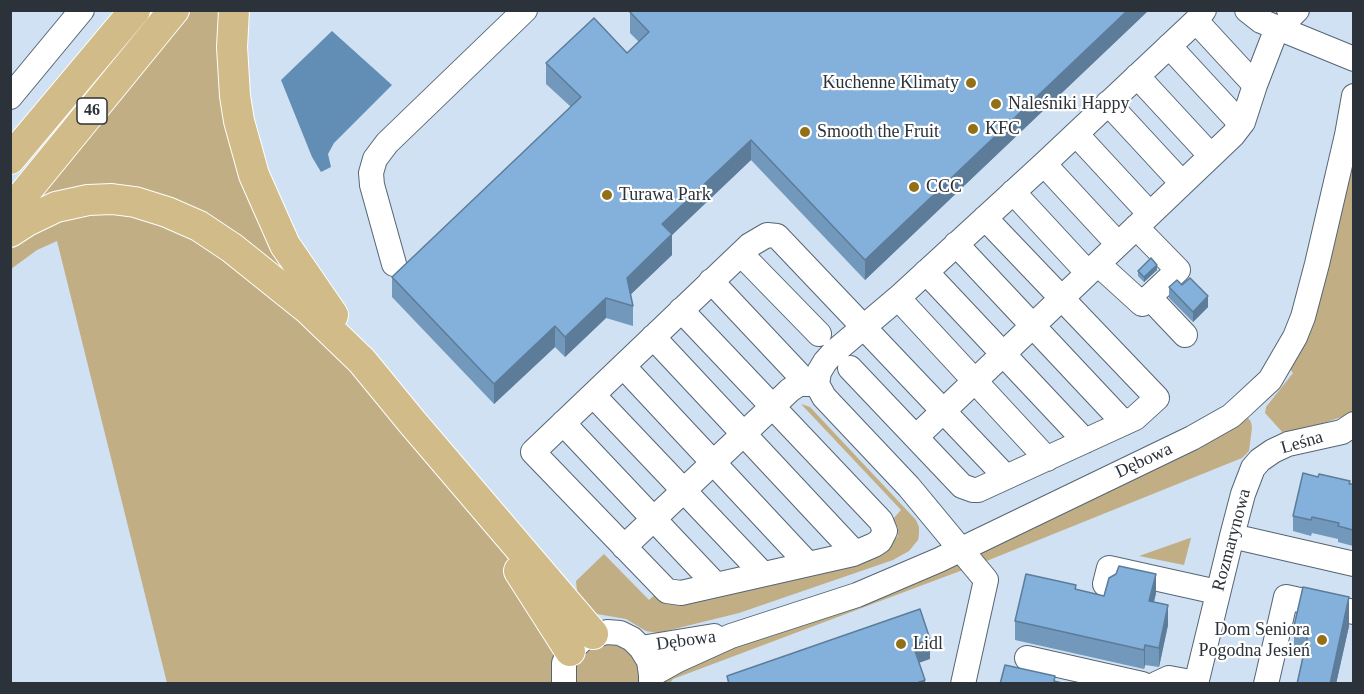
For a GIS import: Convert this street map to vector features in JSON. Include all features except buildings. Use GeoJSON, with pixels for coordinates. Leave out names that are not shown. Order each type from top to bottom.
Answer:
{"type":"FeatureCollection","features":[{"type":"Feature","properties":{"kind":"main road","name":"46"},"geometry":{"type":"LineString","coordinates":[[10,159],[135,10]]}},
{"type":"Feature","properties":{"kind":"main road","name":"46"},"geometry":{"type":"LineString","coordinates":[[10,211],[174,10]]}},
{"type":"Feature","properties":{"kind":"main road"},"geometry":{"type":"LineString","coordinates":[[234,10],[232,47],[235,96],[239,121],[254,176],[285,245],[362,361]]}},
{"type":"Feature","properties":{"kind":"main road"},"geometry":{"type":"LineString","coordinates":[[10,232],[43,212],[88,200],[123,200],[167,212],[199,226],[232,248],[308,309],[362,361],[485,508],[582,643]]}},
{"type":"Feature","properties":{"kind":"street"},"geometry":{"type":"LineString","coordinates":[[10,97],[82,10]]}},
{"type":"Feature","properties":{"kind":"street"},"geometry":{"type":"LineString","coordinates":[[394,264],[372,185],[371,173],[375,159],[387,143],[525,10]]}},
{"type":"Feature","properties":{"kind":"street"},"geometry":{"type":"LineString","coordinates":[[1247,10],[1261,21],[1283,19],[1297,10]]}},
{"type":"Feature","properties":{"kind":"street"},"geometry":{"type":"LineString","coordinates":[[812,383],[825,362],[1044,164],[1200,16],[1255,85]]}},
{"type":"Feature","properties":{"kind":"street"},"geometry":{"type":"LineString","coordinates":[[1283,19],[1353,59]]}},
{"type":"Feature","properties":{"kind":"street"},"geometry":{"type":"LineString","coordinates":[[916,437],[1211,156],[1241,124],[1283,19]]}},
{"type":"Feature","properties":{"kind":"street"},"geometry":{"type":"LineString","coordinates":[[1168,46],[1241,124]]}},
{"type":"Feature","properties":{"kind":"street"},"geometry":{"type":"LineString","coordinates":[[1137,76],[1211,156]]}},
{"type":"Feature","properties":{"kind":"street","name":"Dębowa"},"geometry":{"type":"LineString","coordinates":[[651,679],[678,660],[731,636],[857,595],[961,549],[1210,429],[1247,403],[1270,380],[1295,337],[1310,296],[1347,135],[1353,96]]}},
{"type":"Feature","properties":{"kind":"street"},"geometry":{"type":"LineString","coordinates":[[1108,103],[1182,183]]}},
{"type":"Feature","properties":{"kind":"street"},"geometry":{"type":"LineString","coordinates":[[1076,134],[1143,220],[1168,260],[1178,270],[1140,296]]}},
{"type":"Feature","properties":{"kind":"street"},"geometry":{"type":"LineString","coordinates":[[1044,164],[1118,244]]}},
{"type":"Feature","properties":{"kind":"street"},"geometry":{"type":"LineString","coordinates":[[1013,192],[1093,268],[1140,296],[1185,335]]}},
{"type":"Feature","properties":{"kind":"street"},"geometry":{"type":"LineString","coordinates":[[850,368],[967,489],[978,489],[1124,423],[1142,413],[1157,398],[985,218]]}},
{"type":"Feature","properties":{"kind":"street"},"geometry":{"type":"LineString","coordinates":[[681,310],[885,526],[885,531],[880,541],[855,553],[681,593],[667,591],[533,452],[711,281],[759,238],[771,234],[777,236],[1006,477]]}},
{"type":"Feature","properties":{"kind":"street"},"geometry":{"type":"LineString","coordinates":[[956,244],[1124,423]]}},
{"type":"Feature","properties":{"kind":"street"},"geometry":{"type":"LineString","coordinates":[[741,254],[819,334]]}},
{"type":"Feature","properties":{"kind":"street"},"geometry":{"type":"LineString","coordinates":[[926,272],[1085,441]]}},
{"type":"Feature","properties":{"kind":"street"},"geometry":{"type":"LineString","coordinates":[[711,281],[812,383],[909,487],[986,580],[963,684]]}},
{"type":"Feature","properties":{"kind":"street"},"geometry":{"type":"LineString","coordinates":[[898,298],[1047,459]]}},
{"type":"Feature","properties":{"kind":"street"},"geometry":{"type":"LineString","coordinates":[[653,338],[855,553]]}},
{"type":"Feature","properties":{"kind":"street"},"geometry":{"type":"LineString","coordinates":[[623,366],[808,564]]}},
{"type":"Feature","properties":{"kind":"street"},"geometry":{"type":"LineString","coordinates":[[624,546],[772,405],[799,384],[812,383]]}},
{"type":"Feature","properties":{"kind":"street"},"geometry":{"type":"LineString","coordinates":[[593,395],[763,574]]}},
{"type":"Feature","properties":{"kind":"street"},"geometry":{"type":"LineString","coordinates":[[563,423],[716,585]]}},
{"type":"Feature","properties":{"kind":"street","name":"Leśna"},"geometry":{"type":"LineString","coordinates":[[1253,468],[1273,451],[1288,444],[1350,433]]}},
{"type":"Feature","properties":{"kind":"street","name":"Rozmarynowa"},"geometry":{"type":"LineString","coordinates":[[1196,683],[1217,592],[1243,494],[1253,468]]}},
{"type":"Feature","properties":{"kind":"street"},"geometry":{"type":"LineString","coordinates":[[1232,536],[1353,564]]}},
{"type":"Feature","properties":{"kind":"street"},"geometry":{"type":"LineString","coordinates":[[1105,584],[1109,568],[1217,592]]}},
{"type":"Feature","properties":{"kind":"street"},"geometry":{"type":"LineString","coordinates":[[1266,684],[1286,597],[1353,612]]}},
{"type":"Feature","properties":{"kind":"street"},"geometry":{"type":"LineString","coordinates":[[564,684],[564,663],[582,643],[607,632],[620,633],[632,639],[641,648],[649,661],[651,679]]}},
{"type":"Feature","properties":{"kind":"street","name":"Dębowa"},"geometry":{"type":"LineString","coordinates":[[641,648],[709,636],[731,636]]}},
{"type":"Feature","properties":{"kind":"street"},"geometry":{"type":"LineString","coordinates":[[1027,658],[1142,684]]}},
{"type":"Feature","properties":{"kind":"street"},"geometry":{"type":"LineString","coordinates":[[1156,684],[1169,678],[1196,683]]}},
{"type":"Feature","properties":{"kind":"shaded area"},"geometry":{"type":"Polygon","coordinates":[[[174,11],[234,11],[233,70],[301,270],[593,634],[620,633],[651,675],[1247,416],[1252,428],[1249,451],[1242,458],[984,562],[673,679],[670,683],[167,683],[57,241],[37,250],[11,269],[11,211],[174,11]]]}},
{"type":"Feature","properties":{"kind":"shaded area"},"geometry":{"type":"Polygon","coordinates":[[[1353,96],[1353,413],[1284,434],[1265,413],[1266,407],[1293,373],[1282,359],[1353,96]]]}},
{"type":"Feature","properties":{"kind":"shaded area"},"geometry":{"type":"Polygon","coordinates":[[[801,404],[810,407],[916,520],[919,527],[918,540],[909,551],[893,560],[739,613],[658,633],[646,631],[626,619],[597,614],[578,601],[576,581],[604,554],[649,600],[658,592],[887,546],[893,542],[898,536],[898,528],[893,519],[901,510],[801,404]]]}},
{"type":"Feature","properties":{"kind":"shaded area"},"geometry":{"type":"Polygon","coordinates":[[[1190,538],[1184,565],[1139,556],[1190,538]]]}},
{"type":"Feature","properties":{"kind":"water"},"geometry":{"type":"Polygon","coordinates":[[[332,31],[392,85],[334,143],[328,154],[331,167],[321,172],[312,157],[281,80],[332,31]]]}},
{"type":"Feature","properties":{"kind":"place","name":"Kuchenne Klimaty"},"geometry":{"type":"Point","coordinates":[971,83]}},
{"type":"Feature","properties":{"kind":"place","name":"Naleśniki Happy"},"geometry":{"type":"Point","coordinates":[996,104]}},
{"type":"Feature","properties":{"kind":"place","name":"KFC"},"geometry":{"type":"Point","coordinates":[973,129]}},
{"type":"Feature","properties":{"kind":"place","name":"Smooth the Fruit"},"geometry":{"type":"Point","coordinates":[805,132]}},
{"type":"Feature","properties":{"kind":"place","name":"CCC"},"geometry":{"type":"Point","coordinates":[914,187]}},
{"type":"Feature","properties":{"kind":"place","name":"Turawa Park"},"geometry":{"type":"Point","coordinates":[607,195]}},
{"type":"Feature","properties":{"kind":"place","name":"Dom Seniora Pogodna Jesień"},"geometry":{"type":"Point","coordinates":[1322,640]}},
{"type":"Feature","properties":{"kind":"place","name":"Lidl"},"geometry":{"type":"Point","coordinates":[901,644]}}]}
